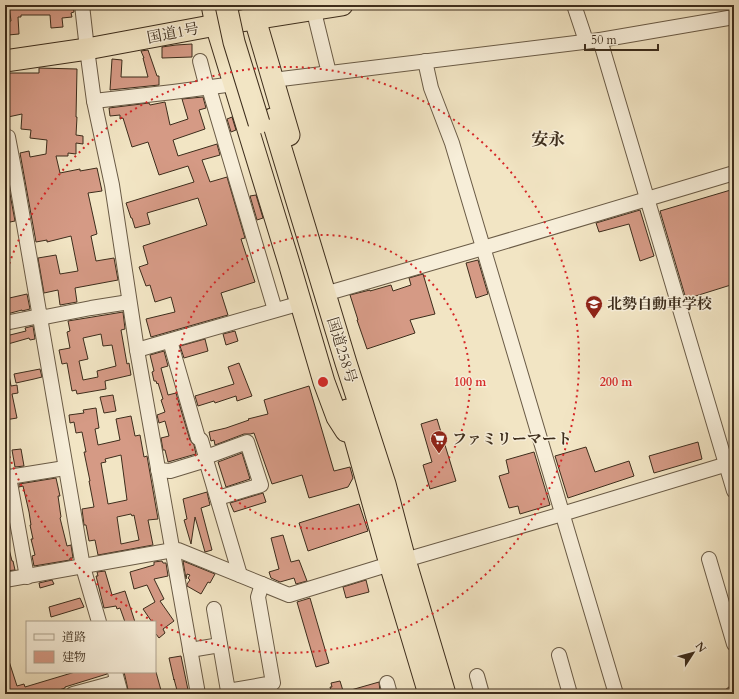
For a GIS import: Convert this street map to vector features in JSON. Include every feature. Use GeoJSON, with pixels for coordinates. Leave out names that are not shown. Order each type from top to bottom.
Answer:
{"type":"FeatureCollection","features":[{"type":"Feature","properties":{"kind":"highway","name":"国道258号"},"geometry":{"type":"LineString","coordinates":[[226,5],[234,42],[265,121],[385,484],[398,562],[429,694]]}},
{"type":"Feature","properties":{"kind":"highway","name":"国道258号"},"geometry":{"type":"LineString","coordinates":[[240,5],[265,121],[357,446],[445,694]]}},
{"type":"Feature","properties":{"kind":"highway","name":"国道1号"},"geometry":{"type":"LineString","coordinates":[[5,61],[87,49],[214,15],[342,5]]}},
{"type":"Feature","properties":{"kind":"highway"},"geometry":{"type":"LineString","coordinates":[[254,12],[381,442],[385,484]]}},
{"type":"Feature","properties":{"kind":"highway"},"geometry":{"type":"LineString","coordinates":[[214,15],[324,382],[337,417],[357,446]]}},
{"type":"Feature","properties":{"kind":"street"},"geometry":{"type":"LineString","coordinates":[[82,5],[94,101],[112,184],[137,350],[198,694]]}},
{"type":"Feature","properties":{"kind":"street"},"geometry":{"type":"LineString","coordinates":[[574,5],[593,40],[647,199],[730,463],[734,491]]}},
{"type":"Feature","properties":{"kind":"street"},"geometry":{"type":"LineString","coordinates":[[315,7],[316,20],[329,73]]}},
{"type":"Feature","properties":{"kind":"street"},"geometry":{"type":"LineString","coordinates":[[273,80],[593,40],[734,17]]}},
{"type":"Feature","properties":{"kind":"street"},"geometry":{"type":"LineString","coordinates":[[200,61],[275,310]]}},
{"type":"Feature","properties":{"kind":"street"},"geometry":{"type":"LineString","coordinates":[[425,61],[431,88],[452,143],[616,694]]}},
{"type":"Feature","properties":{"kind":"street"},"geometry":{"type":"LineString","coordinates":[[94,101],[234,84]]}},
{"type":"Feature","properties":{"kind":"street"},"geometry":{"type":"LineString","coordinates":[[5,136],[8,137],[82,567],[99,621]]}},
{"type":"Feature","properties":{"kind":"street"},"geometry":{"type":"LineString","coordinates":[[335,290],[483,248],[734,173]]}},
{"type":"Feature","properties":{"kind":"street"},"geometry":{"type":"LineString","coordinates":[[5,323],[129,302]]}},
{"type":"Feature","properties":{"kind":"street"},"geometry":{"type":"LineString","coordinates":[[137,350],[301,303]]}},
{"type":"Feature","properties":{"kind":"street"},"geometry":{"type":"LineString","coordinates":[[170,341],[240,575]]}},
{"type":"Feature","properties":{"kind":"street"},"geometry":{"type":"LineString","coordinates":[[158,470],[170,471],[247,442],[261,485],[218,498]]}},
{"type":"Feature","properties":{"kind":"street"},"geometry":{"type":"LineString","coordinates":[[5,580],[178,550],[289,595],[730,463]]}},
{"type":"Feature","properties":{"kind":"street"},"geometry":{"type":"LineString","coordinates":[[27,577],[9,477],[66,468]]}},
{"type":"Feature","properties":{"kind":"street"},"geometry":{"type":"LineString","coordinates":[[708,559],[734,644]]}},
{"type":"Feature","properties":{"kind":"street"},"geometry":{"type":"LineString","coordinates":[[214,609],[228,691],[273,683],[258,597],[262,584]]}},
{"type":"Feature","properties":{"kind":"street"},"geometry":{"type":"LineString","coordinates":[[190,650],[220,645]]}},
{"type":"Feature","properties":{"kind":"street"},"geometry":{"type":"LineString","coordinates":[[559,655],[570,694]]}},
{"type":"Feature","properties":{"kind":"street"},"geometry":{"type":"LineString","coordinates":[[477,676],[482,694]]}},
{"type":"Feature","properties":{"kind":"street"},"geometry":{"type":"LineString","coordinates":[[73,694],[118,682]]}},
{"type":"Feature","properties":{"kind":"building"},"geometry":{"type":"Polygon","coordinates":[[[9,5],[73,5],[74,12],[71,13],[72,17],[62,18],[63,27],[51,28],[50,15],[21,15],[21,17],[18,17],[19,34],[8,35],[7,22],[11,21],[9,5]]]}},
{"type":"Feature","properties":{"kind":"building"},"geometry":{"type":"Polygon","coordinates":[[[192,44],[192,57],[162,58],[162,47],[192,44]]]}},
{"type":"Feature","properties":{"kind":"building"},"geometry":{"type":"Polygon","coordinates":[[[148,50],[157,76],[159,76],[159,85],[110,90],[112,59],[122,60],[121,77],[148,77],[141,51],[148,50]]]}},
{"type":"Feature","properties":{"kind":"building"},"geometry":{"type":"Polygon","coordinates":[[[39,68],[77,69],[76,135],[83,136],[83,144],[76,143],[76,154],[68,153],[68,156],[56,156],[60,173],[80,169],[80,171],[97,168],[102,191],[88,193],[97,234],[91,236],[96,261],[114,258],[118,280],[75,288],[77,302],[60,305],[58,290],[44,293],[38,258],[56,255],[60,274],[78,271],[71,236],[47,242],[47,240],[36,242],[20,153],[29,151],[30,157],[46,154],[47,140],[30,138],[31,130],[21,129],[22,114],[8,117],[7,96],[5,96],[5,74],[39,73],[39,68]]]}},
{"type":"Feature","properties":{"kind":"building"},"geometry":{"type":"Polygon","coordinates":[[[203,97],[206,108],[199,110],[205,129],[173,140],[178,156],[217,144],[220,155],[202,160],[210,182],[227,177],[245,238],[241,239],[255,282],[221,293],[228,315],[151,337],[146,319],[175,312],[171,297],[155,302],[150,285],[146,286],[139,267],[148,264],[143,246],[207,225],[198,198],[147,213],[150,224],[135,228],[126,203],[194,182],[188,166],[159,175],[148,142],[132,147],[123,118],[120,119],[120,115],[110,116],[109,108],[149,103],[150,105],[165,102],[170,125],[188,119],[182,99],[203,97]]]}},
{"type":"Feature","properties":{"kind":"building"},"geometry":{"type":"Polygon","coordinates":[[[232,117],[236,130],[231,132],[227,119],[232,117]]]}},
{"type":"Feature","properties":{"kind":"building"},"geometry":{"type":"Polygon","coordinates":[[[5,167],[15,221],[5,223],[5,211],[7,210],[5,198],[5,167]]]}},
{"type":"Feature","properties":{"kind":"building"},"geometry":{"type":"Polygon","coordinates":[[[734,189],[734,284],[686,299],[660,211],[734,189]]]}},
{"type":"Feature","properties":{"kind":"building"},"geometry":{"type":"Polygon","coordinates":[[[256,195],[263,218],[257,220],[250,196],[256,195]]]}},
{"type":"Feature","properties":{"kind":"building"},"geometry":{"type":"Polygon","coordinates":[[[640,210],[654,256],[640,261],[629,224],[599,232],[596,223],[640,210]]]}},
{"type":"Feature","properties":{"kind":"building"},"geometry":{"type":"Polygon","coordinates":[[[478,260],[488,294],[476,298],[466,263],[478,260]]]}},
{"type":"Feature","properties":{"kind":"building"},"geometry":{"type":"Polygon","coordinates":[[[423,274],[435,314],[410,320],[415,333],[367,349],[350,295],[391,285],[393,291],[411,285],[409,278],[423,274]]]}},
{"type":"Feature","properties":{"kind":"building"},"geometry":{"type":"Polygon","coordinates":[[[27,294],[30,309],[7,314],[5,299],[27,294]]]}},
{"type":"Feature","properties":{"kind":"building"},"geometry":{"type":"Polygon","coordinates":[[[123,312],[125,329],[121,330],[127,364],[129,363],[131,375],[105,381],[106,389],[77,394],[76,390],[72,391],[67,363],[62,364],[59,350],[70,348],[67,332],[70,331],[68,321],[123,312]],[[101,334],[83,338],[88,359],[79,361],[83,380],[98,377],[97,371],[116,366],[112,345],[103,346],[101,334]]]}},
{"type":"Feature","properties":{"kind":"building"},"geometry":{"type":"Polygon","coordinates":[[[33,326],[35,339],[30,340],[29,338],[8,344],[6,336],[26,331],[25,328],[33,326]]]}},
{"type":"Feature","properties":{"kind":"building"},"geometry":{"type":"Polygon","coordinates":[[[235,331],[238,341],[226,345],[223,334],[235,331]]]}},
{"type":"Feature","properties":{"kind":"building"},"geometry":{"type":"Polygon","coordinates":[[[205,339],[208,351],[184,358],[180,346],[205,339]]]}},
{"type":"Feature","properties":{"kind":"building"},"geometry":{"type":"Polygon","coordinates":[[[164,351],[168,366],[161,368],[168,395],[176,393],[190,440],[194,445],[196,454],[168,462],[165,450],[163,450],[161,438],[169,436],[165,421],[159,423],[157,415],[165,412],[161,400],[163,399],[158,383],[157,384],[156,381],[154,381],[152,372],[154,371],[150,355],[164,351]]]}},
{"type":"Feature","properties":{"kind":"building"},"geometry":{"type":"Polygon","coordinates":[[[239,363],[252,396],[237,401],[236,396],[215,403],[214,401],[198,406],[195,396],[234,384],[228,367],[239,363]]]}},
{"type":"Feature","properties":{"kind":"building"},"geometry":{"type":"Polygon","coordinates":[[[40,369],[42,377],[16,383],[14,374],[40,369]]]}},
{"type":"Feature","properties":{"kind":"building"},"geometry":{"type":"Polygon","coordinates":[[[5,375],[9,375],[11,386],[17,385],[18,393],[12,394],[17,418],[5,420],[5,375]]]}},
{"type":"Feature","properties":{"kind":"building"},"geometry":{"type":"Polygon","coordinates":[[[309,386],[334,471],[350,467],[353,478],[348,487],[309,498],[302,475],[272,484],[254,433],[244,434],[215,445],[214,440],[211,441],[209,432],[268,414],[264,400],[309,386]]]}},
{"type":"Feature","properties":{"kind":"building"},"geometry":{"type":"Polygon","coordinates":[[[113,395],[116,411],[104,413],[100,397],[113,395]]]}},
{"type":"Feature","properties":{"kind":"building"},"geometry":{"type":"Polygon","coordinates":[[[96,408],[99,428],[95,429],[98,445],[120,440],[116,419],[131,416],[135,436],[140,435],[144,457],[147,456],[158,519],[148,520],[153,545],[98,555],[95,540],[89,541],[86,525],[84,525],[82,509],[94,507],[84,452],[86,452],[82,432],[76,433],[74,422],[70,423],[69,415],[84,413],[83,410],[96,408]],[[121,455],[105,459],[106,462],[101,463],[108,504],[127,500],[121,455]],[[131,514],[117,517],[121,544],[139,540],[134,515],[132,516],[131,514]]]}},
{"type":"Feature","properties":{"kind":"building"},"geometry":{"type":"Polygon","coordinates":[[[437,419],[456,481],[430,489],[423,465],[432,462],[421,424],[437,419]]]}},
{"type":"Feature","properties":{"kind":"building"},"geometry":{"type":"Polygon","coordinates":[[[698,442],[702,459],[654,473],[649,456],[698,442]]]}},
{"type":"Feature","properties":{"kind":"building"},"geometry":{"type":"Polygon","coordinates":[[[586,447],[595,472],[629,461],[634,476],[568,498],[555,456],[586,447]]]}},
{"type":"Feature","properties":{"kind":"building"},"geometry":{"type":"Polygon","coordinates":[[[21,449],[24,466],[15,467],[12,450],[21,449]]]}},
{"type":"Feature","properties":{"kind":"building"},"geometry":{"type":"Polygon","coordinates":[[[534,452],[550,505],[520,514],[518,506],[509,508],[499,476],[509,473],[506,460],[534,452]]]}},
{"type":"Feature","properties":{"kind":"building"},"geometry":{"type":"Polygon","coordinates":[[[242,453],[250,479],[226,487],[218,462],[242,453]]]}},
{"type":"Feature","properties":{"kind":"building"},"geometry":{"type":"Polygon","coordinates":[[[56,478],[60,496],[58,496],[60,518],[67,546],[71,545],[73,558],[70,558],[70,560],[34,566],[32,556],[35,555],[31,539],[33,539],[29,512],[23,486],[19,487],[19,484],[56,478]]]}},
{"type":"Feature","properties":{"kind":"building"},"geometry":{"type":"Polygon","coordinates":[[[207,492],[210,505],[201,508],[212,550],[205,552],[195,517],[191,544],[184,520],[187,519],[183,499],[207,492]]]}},
{"type":"Feature","properties":{"kind":"building"},"geometry":{"type":"Polygon","coordinates":[[[263,493],[266,502],[234,512],[230,503],[263,493]]]}},
{"type":"Feature","properties":{"kind":"building"},"geometry":{"type":"Polygon","coordinates":[[[359,504],[368,531],[308,551],[299,523],[359,504]]]}},
{"type":"Feature","properties":{"kind":"building"},"geometry":{"type":"Polygon","coordinates":[[[283,535],[291,562],[299,560],[307,581],[296,584],[294,578],[280,582],[271,578],[269,572],[279,569],[271,538],[283,535]]]}},
{"type":"Feature","properties":{"kind":"building"},"geometry":{"type":"Polygon","coordinates":[[[8,545],[15,570],[5,571],[5,546],[8,545]]]}},
{"type":"Feature","properties":{"kind":"building"},"geometry":{"type":"Polygon","coordinates":[[[162,561],[163,563],[166,563],[168,576],[154,579],[164,599],[160,601],[174,621],[163,629],[165,633],[159,638],[156,634],[156,621],[151,621],[143,609],[155,602],[147,585],[134,589],[130,572],[154,565],[154,562],[162,561]]]}},
{"type":"Feature","properties":{"kind":"building"},"geometry":{"type":"Polygon","coordinates":[[[183,561],[215,574],[201,594],[187,586],[190,580],[188,578],[190,575],[187,574],[186,579],[183,561]]]}},
{"type":"Feature","properties":{"kind":"building"},"geometry":{"type":"Polygon","coordinates":[[[105,571],[112,595],[125,591],[135,621],[125,621],[120,608],[117,609],[116,606],[104,608],[96,576],[98,576],[97,572],[105,571]]]}},
{"type":"Feature","properties":{"kind":"building"},"geometry":{"type":"Polygon","coordinates":[[[52,580],[54,584],[40,588],[39,583],[52,580]]]}},
{"type":"Feature","properties":{"kind":"building"},"geometry":{"type":"Polygon","coordinates":[[[366,580],[369,592],[346,598],[343,587],[366,580]]]}},
{"type":"Feature","properties":{"kind":"building"},"geometry":{"type":"Polygon","coordinates":[[[80,598],[84,607],[51,617],[49,607],[80,598]]]}},
{"type":"Feature","properties":{"kind":"building"},"geometry":{"type":"Polygon","coordinates":[[[310,598],[329,663],[316,667],[297,602],[310,598]]]}},
{"type":"Feature","properties":{"kind":"building"},"geometry":{"type":"Polygon","coordinates":[[[7,655],[17,686],[24,684],[25,687],[72,673],[107,674],[47,694],[5,694],[5,656],[7,655]]]}},
{"type":"Feature","properties":{"kind":"building"},"geometry":{"type":"Polygon","coordinates":[[[181,656],[189,694],[178,694],[169,658],[181,656]]]}},
{"type":"Feature","properties":{"kind":"building"},"geometry":{"type":"Polygon","coordinates":[[[156,672],[162,694],[129,694],[124,673],[156,672]]]}},
{"type":"Feature","properties":{"kind":"building"},"geometry":{"type":"Polygon","coordinates":[[[340,681],[344,694],[332,694],[330,687],[332,687],[331,683],[340,681]]]}},
{"type":"Feature","properties":{"kind":"building"},"geometry":{"type":"Polygon","coordinates":[[[379,682],[380,691],[376,692],[377,694],[344,694],[344,692],[379,682]]]}},
{"type":"Feature","properties":{"kind":"place","name":"北勢自動車学校"},"geometry":{"type":"Point","coordinates":[594,319]}},
{"type":"Feature","properties":{"kind":"place","name":"ファミリーマート"},"geometry":{"type":"Point","coordinates":[439,454]}},
{"type":"Feature","properties":{"kind":"district","name":"安永"},"geometry":{"type":"Point","coordinates":[548,139]}}]}
